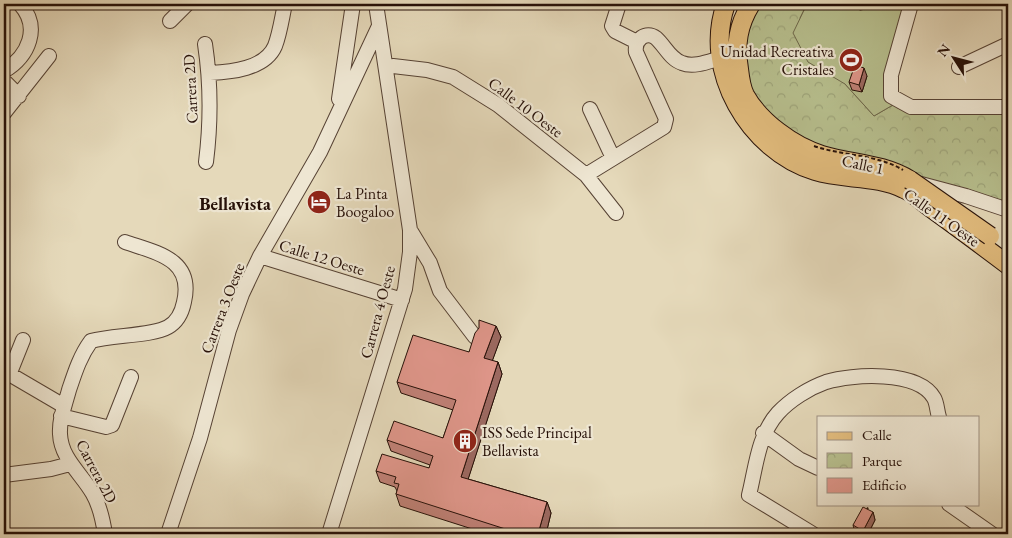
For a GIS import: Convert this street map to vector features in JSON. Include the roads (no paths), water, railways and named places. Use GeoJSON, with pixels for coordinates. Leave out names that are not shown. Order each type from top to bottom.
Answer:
{"type":"FeatureCollection","features":[{"type":"Feature","properties":{"kind":"main road"},"geometry":{"type":"LineString","coordinates":[[721,58],[741,18],[751,4]]}},
{"type":"Feature","properties":{"kind":"main road","name":"Calle 11 Oeste"},"geometry":{"type":"LineString","coordinates":[[726,5],[720,43],[721,58],[729,89],[747,122],[783,155],[804,167],[820,173],[872,180],[904,189],[1008,265]]}},
{"type":"Feature","properties":{"kind":"main road"},"geometry":{"type":"LineString","coordinates":[[741,18],[737,57],[745,96]]}},
{"type":"Feature","properties":{"kind":"main road","name":"Calle 1"},"geometry":{"type":"LineString","coordinates":[[745,96],[776,130],[792,141],[811,146],[837,159],[872,165],[899,174],[1008,250]]}},
{"type":"Feature","properties":{"kind":"street"},"geometry":{"type":"LineString","coordinates":[[4,71],[21,57],[31,37],[32,24],[20,4]]}},
{"type":"Feature","properties":{"kind":"street"},"geometry":{"type":"LineString","coordinates":[[170,21],[186,4]]}},
{"type":"Feature","properties":{"kind":"street"},"geometry":{"type":"LineString","coordinates":[[277,4],[281,21]]}},
{"type":"Feature","properties":{"kind":"street"},"geometry":{"type":"LineString","coordinates":[[210,73],[240,69],[254,65],[264,58],[274,47],[285,4]]}},
{"type":"Feature","properties":{"kind":"street"},"geometry":{"type":"LineString","coordinates":[[335,120],[353,4]]}},
{"type":"Feature","properties":{"kind":"street","name":"Carrera 4 Oeste"},"geometry":{"type":"LineString","coordinates":[[329,534],[402,300],[410,252],[410,230],[376,4]]}},
{"type":"Feature","properties":{"kind":"street"},"geometry":{"type":"LineString","coordinates":[[619,4],[612,26],[615,31],[637,42]]}},
{"type":"Feature","properties":{"kind":"street"},"geometry":{"type":"LineString","coordinates":[[911,4],[890,81],[891,96],[898,102],[911,107],[1008,107]]}},
{"type":"Feature","properties":{"kind":"street","name":"Carrera 3 Oeste"},"geometry":{"type":"LineString","coordinates":[[168,534],[200,438],[229,330],[242,294],[260,256],[308,174],[379,26]]}},
{"type":"Feature","properties":{"kind":"street"},"geometry":{"type":"LineString","coordinates":[[586,175],[664,127],[666,119],[636,52],[637,42],[644,36],[656,38],[677,61],[686,64],[721,58]]}},
{"type":"Feature","properties":{"kind":"street","name":"Carrera 2D"},"geometry":{"type":"LineString","coordinates":[[205,44],[210,73],[210,132],[206,162]]}},
{"type":"Feature","properties":{"kind":"street"},"geometry":{"type":"LineString","coordinates":[[959,67],[1008,44]]}},
{"type":"Feature","properties":{"kind":"street"},"geometry":{"type":"LineString","coordinates":[[4,113],[49,56]]}},
{"type":"Feature","properties":{"kind":"street","name":"Calle 10 Oeste"},"geometry":{"type":"LineString","coordinates":[[392,66],[426,70],[453,77],[498,105],[586,175],[616,213]]}},
{"type":"Feature","properties":{"kind":"street"},"geometry":{"type":"LineString","coordinates":[[4,81],[19,96]]}},
{"type":"Feature","properties":{"kind":"street"},"geometry":{"type":"LineString","coordinates":[[745,96],[754,116],[772,135],[807,160],[844,171],[880,174],[966,196],[1008,210]]}},
{"type":"Feature","properties":{"kind":"street"},"geometry":{"type":"LineString","coordinates":[[590,109],[614,158]]}},
{"type":"Feature","properties":{"kind":"street"},"geometry":{"type":"LineString","coordinates":[[904,189],[966,196]]}},
{"type":"Feature","properties":{"kind":"street"},"geometry":{"type":"LineString","coordinates":[[410,230],[430,263],[440,291],[475,337]]}},
{"type":"Feature","properties":{"kind":"street","name":"Carrera 2D"},"geometry":{"type":"LineString","coordinates":[[105,534],[101,512],[93,494],[70,464],[60,436],[62,411],[78,364],[91,341],[166,328],[177,320],[183,309],[186,282],[182,271],[173,261],[125,242]]}},
{"type":"Feature","properties":{"kind":"street","name":"Calle 12 Oeste"},"geometry":{"type":"LineString","coordinates":[[260,256],[402,300]]}},
{"type":"Feature","properties":{"kind":"street"},"geometry":{"type":"LineString","coordinates":[[23,340],[11,370],[11,375],[62,411],[106,427],[112,426],[131,377]]}},
{"type":"Feature","properties":{"kind":"street"},"geometry":{"type":"LineString","coordinates":[[813,534],[749,494],[764,433],[777,413],[800,395],[824,383],[859,376],[916,382],[934,398],[939,416]]}},
{"type":"Feature","properties":{"kind":"street"},"geometry":{"type":"LineString","coordinates":[[764,433],[799,459],[817,468]]}},
{"type":"Feature","properties":{"kind":"street"},"geometry":{"type":"LineString","coordinates":[[4,474],[51,469],[70,464]]}},
{"type":"Feature","properties":{"kind":"street"},"geometry":{"type":"LineString","coordinates":[[952,506],[992,534]]}},
{"type":"Feature","properties":{"kind":"place","name":"Unidad Recreativa Cristales"},"geometry":{"type":"Point","coordinates":[851,60]}},
{"type":"Feature","properties":{"kind":"place","name":"La Pinta Boogaloo"},"geometry":{"type":"Point","coordinates":[319,202]}},
{"type":"Feature","properties":{"kind":"place","name":"ISS Sede Principal Bellavista"},"geometry":{"type":"Point","coordinates":[465,441]}},
{"type":"Feature","properties":{"kind":"district","name":"Bellavista"},"geometry":{"type":"Point","coordinates":[235,204]}}]}
